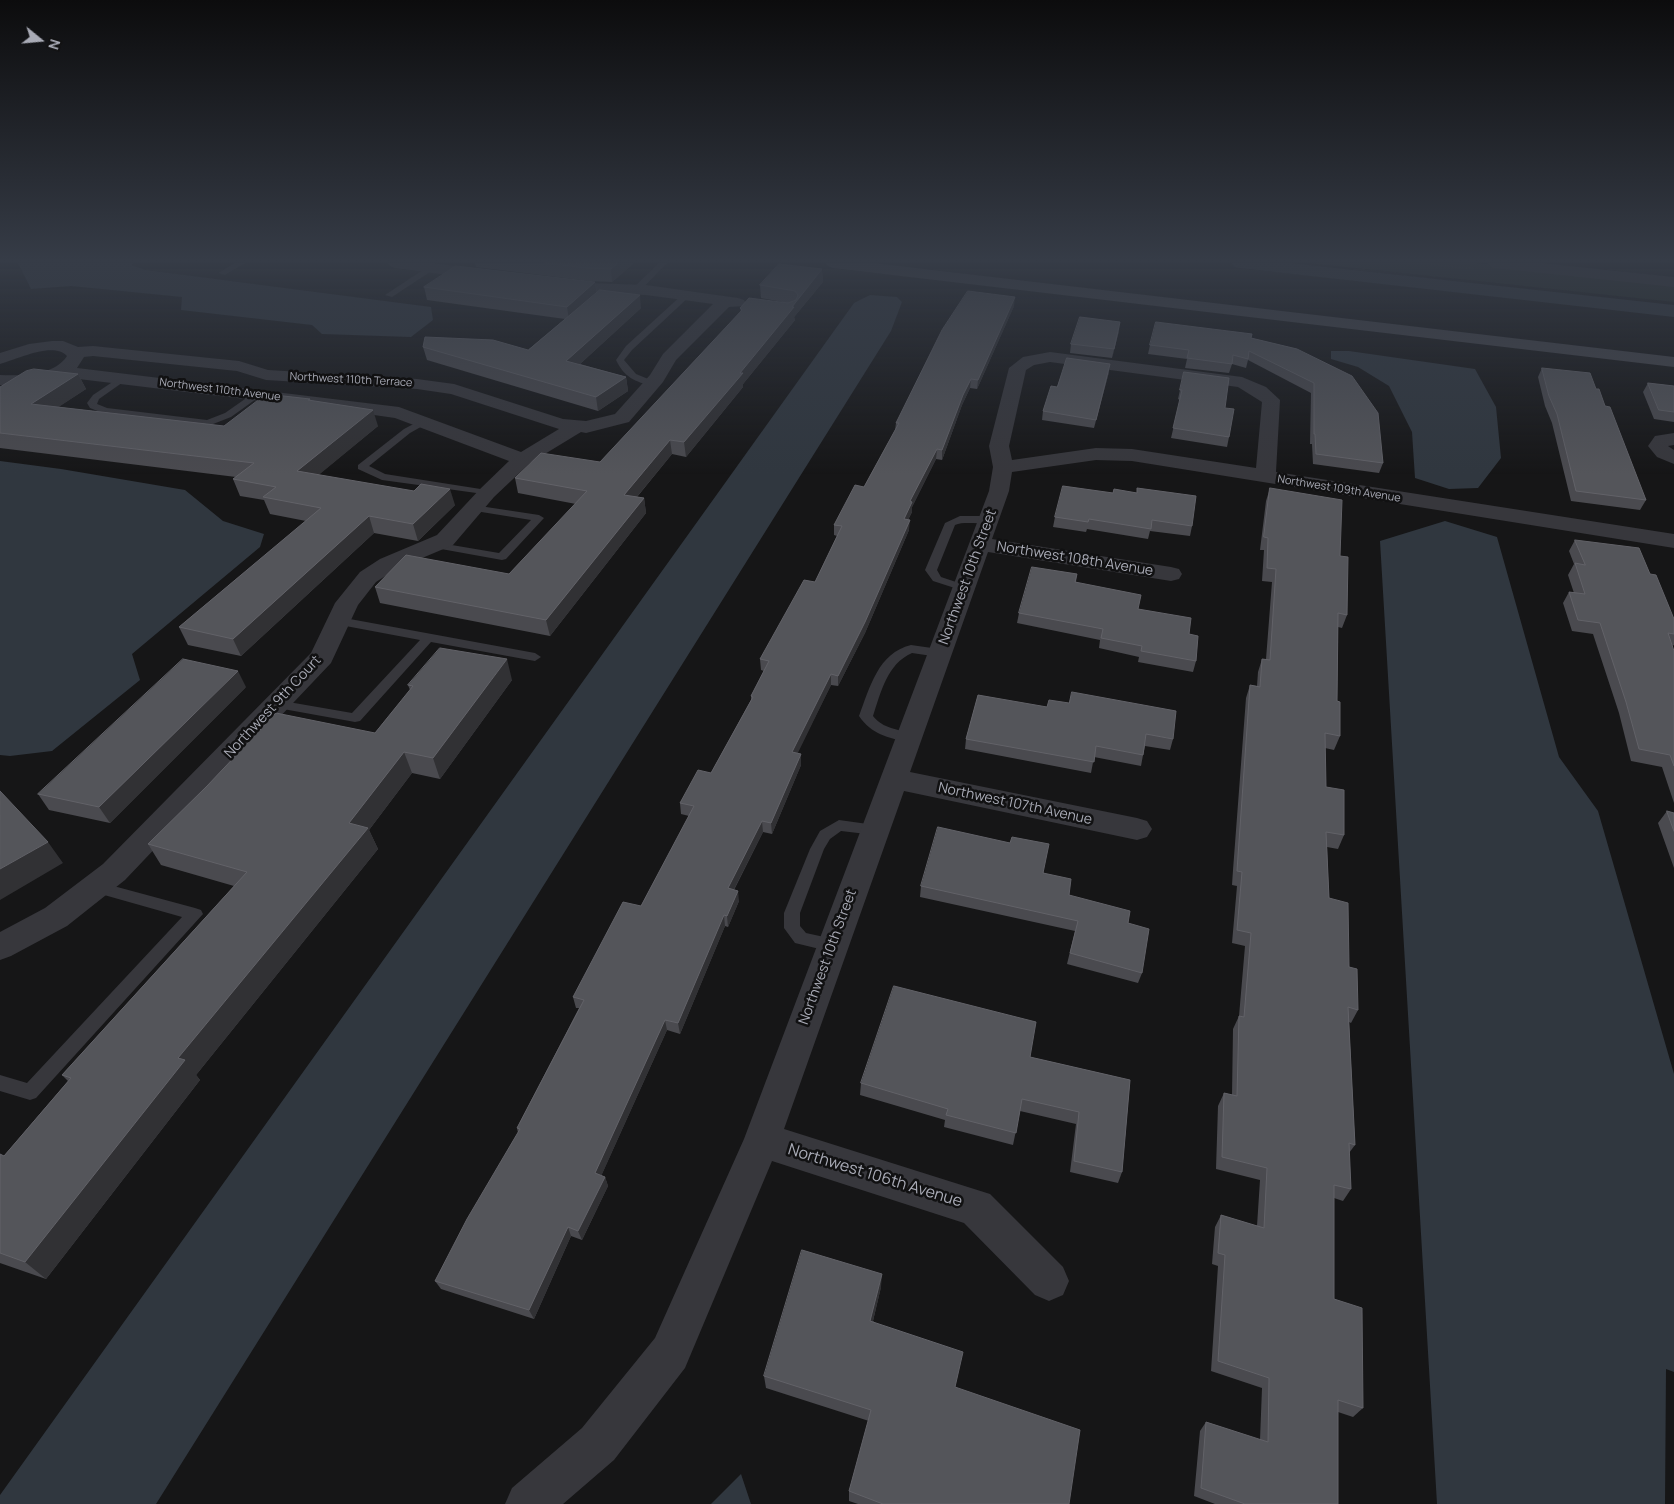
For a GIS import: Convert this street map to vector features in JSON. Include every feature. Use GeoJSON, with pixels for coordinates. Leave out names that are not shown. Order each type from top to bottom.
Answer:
{"type":"FeatureCollection","features":[{"type":"Feature","properties":{"kind":"main road"},"geometry":{"type":"LineString","coordinates":[[1432,333],[1674,362]]}},
{"type":"Feature","properties":{"kind":"main road"},"geometry":{"type":"LineString","coordinates":[[1530,333],[1674,350]]}},
{"type":"Feature","properties":{"kind":"street"},"geometry":{"type":"LineString","coordinates":[[653,383],[669,358],[692,333]]}},
{"type":"Feature","properties":{"kind":"street"},"geometry":{"type":"LineString","coordinates":[[0,345],[35,348]]}},
{"type":"Feature","properties":{"kind":"street","name":"Northwest 110th Terrace"},"geometry":{"type":"LineString","coordinates":[[35,348],[60,347],[75,352],[93,351],[230,365],[266,375],[454,388],[560,424],[586,427],[622,418],[653,383]]}},
{"type":"Feature","properties":{"kind":"street"},"geometry":{"type":"LineString","coordinates":[[0,359],[35,348]]}},
{"type":"Feature","properties":{"kind":"street"},"geometry":{"type":"LineString","coordinates":[[0,381],[30,380],[60,371],[74,361],[75,352]]}},
{"type":"Feature","properties":{"kind":"street","name":"Northwest 10th Street"},"geometry":{"type":"LineString","coordinates":[[528,1504],[598,1444],[670,1353],[762,1140],[999,491],[1004,467],[999,446],[1018,368],[1029,361],[1050,357],[1242,382],[1260,391],[1271,400],[1265,477]]}},
{"type":"Feature","properties":{"kind":"street","name":"Northwest 110th Avenue"},"geometry":{"type":"LineString","coordinates":[[60,371],[258,394],[399,413],[523,459]]}},
{"type":"Feature","properties":{"kind":"street","name":"Northwest 9th Court"},"geometry":{"type":"LineString","coordinates":[[0,947],[56,916],[114,872],[322,657],[347,603],[368,577],[388,564],[445,540],[480,500],[523,459],[578,426]]}},
{"type":"Feature","properties":{"kind":"street"},"geometry":{"type":"LineString","coordinates":[[1674,438],[1662,440],[1658,446],[1664,453],[1674,458]]}},
{"type":"Feature","properties":{"kind":"street","name":"Northwest 109th Avenue"},"geometry":{"type":"LineString","coordinates":[[1004,467],[1096,454],[1132,456],[1674,541]]}},
{"type":"Feature","properties":{"kind":"street","name":"Northwest 108th Avenue"},"geometry":{"type":"LineString","coordinates":[[984,532],[1172,574]]}},
{"type":"Feature","properties":{"kind":"street","name":"Northwest 107th Avenue"},"geometry":{"type":"LineString","coordinates":[[893,779],[1137,829]]}},
{"type":"Feature","properties":{"kind":"street","name":"Northwest 106th Avenue"},"geometry":{"type":"LineString","coordinates":[[762,1140],[976,1208],[1050,1281]]}},
{"type":"Feature","properties":{"kind":"lane"},"geometry":{"type":"LineString","coordinates":[[645,333],[629,348],[620,360],[626,372],[636,379],[653,383]]}},
{"type":"Feature","properties":{"kind":"lane"},"geometry":{"type":"LineString","coordinates":[[123,378],[96,397],[92,403],[93,406],[105,411],[208,423],[228,415],[258,394]]}},
{"type":"Feature","properties":{"kind":"lane"},"geometry":{"type":"LineString","coordinates":[[423,422],[362,467],[382,477],[480,500],[539,518],[502,557],[434,545]]}},
{"type":"Feature","properties":{"kind":"lane"},"geometry":{"type":"LineString","coordinates":[[339,622],[535,656]]}},
{"type":"Feature","properties":{"kind":"lane"},"geometry":{"type":"LineString","coordinates":[[277,704],[355,718],[428,638]]}},
{"type":"Feature","properties":{"kind":"lane"},"geometry":{"type":"LineString","coordinates":[[908,737],[882,732],[870,723],[866,716],[886,666],[896,657],[909,649],[939,653]]}},
{"type":"Feature","properties":{"kind":"lane"},"geometry":{"type":"LineString","coordinates":[[832,946],[801,938],[792,928],[792,913],[824,836],[839,826],[875,830]]}},
{"type":"Feature","properties":{"kind":"lane"},"geometry":{"type":"LineString","coordinates":[[0,1083],[30,1092],[195,914],[95,887]]}},
{"type":"Feature","properties":{"kind":"shaded area"},"geometry":{"type":"Polygon","coordinates":[[[321,333],[416,333],[411,337],[321,333]]]}},
{"type":"Feature","properties":{"kind":"shaded area"},"geometry":{"type":"Polygon","coordinates":[[[832,333],[890,333],[156,1504],[0,1504],[0,1495],[832,333]]]}},
{"type":"Feature","properties":{"kind":"shaded area"},"geometry":{"type":"Polygon","coordinates":[[[1331,351],[1349,351],[1475,369],[1496,407],[1501,458],[1478,488],[1449,489],[1415,478],[1412,432],[1389,386],[1358,367],[1331,359],[1331,351]]]}},
{"type":"Feature","properties":{"kind":"shaded area"},"geometry":{"type":"Polygon","coordinates":[[[0,461],[61,469],[185,490],[223,521],[264,534],[260,547],[132,654],[140,680],[52,751],[10,756],[0,755],[0,461]]]}},
{"type":"Feature","properties":{"kind":"shaded area"},"geometry":{"type":"Polygon","coordinates":[[[1445,521],[1497,537],[1559,757],[1598,811],[1674,1074],[1674,1372],[1666,1369],[1665,1504],[1437,1504],[1380,541],[1445,521]]]}},
{"type":"Feature","properties":{"kind":"shaded area"},"geometry":{"type":"Polygon","coordinates":[[[741,1474],[751,1504],[711,1504],[741,1474]]]}},
{"type":"Feature","properties":{"kind":"building"},"geometry":{"type":"Polygon","coordinates":[[[548,333],[597,333],[566,361],[626,377],[596,397],[423,347],[425,337],[493,340],[528,350],[548,333]]]}},
{"type":"Feature","properties":{"kind":"building"},"geometry":{"type":"Polygon","coordinates":[[[720,333],[773,333],[740,373],[743,373],[684,442],[670,440],[624,495],[644,498],[546,620],[375,587],[406,555],[509,574],[587,491],[515,478],[541,453],[600,462],[720,333]]]}},
{"type":"Feature","properties":{"kind":"building"},"geometry":{"type":"Polygon","coordinates":[[[940,333],[999,333],[978,380],[971,379],[963,395],[942,450],[937,449],[910,501],[912,502],[904,519],[910,520],[865,622],[838,676],[831,674],[792,752],[801,754],[771,823],[762,821],[728,888],[738,891],[727,916],[724,915],[678,1023],[665,1020],[595,1173],[605,1177],[578,1231],[568,1227],[529,1310],[435,1281],[467,1219],[520,1129],[517,1128],[584,1000],[573,997],[623,902],[641,906],[694,806],[680,803],[698,770],[711,773],[753,697],[751,696],[769,661],[760,659],[804,580],[815,582],[842,526],[834,525],[855,485],[864,487],[899,423],[896,423],[940,333]]]}},
{"type":"Feature","properties":{"kind":"building"},"geometry":{"type":"Polygon","coordinates":[[[1075,333],[1118,333],[1114,349],[1071,344],[1075,333]]]}},
{"type":"Feature","properties":{"kind":"building"},"geometry":{"type":"Polygon","coordinates":[[[1153,333],[1252,334],[1251,338],[1297,349],[1352,376],[1378,413],[1383,463],[1316,454],[1314,383],[1249,351],[1248,359],[1233,355],[1232,364],[1187,358],[1189,350],[1150,345],[1153,333]]]}},
{"type":"Feature","properties":{"kind":"building"},"geometry":{"type":"Polygon","coordinates":[[[1067,358],[1110,364],[1096,420],[1043,411],[1051,386],[1057,387],[1067,358]]]}},
{"type":"Feature","properties":{"kind":"building"},"geometry":{"type":"Polygon","coordinates":[[[1542,368],[1590,373],[1596,389],[1599,389],[1605,406],[1610,407],[1646,500],[1576,491],[1557,414],[1549,396],[1542,368]]]}},
{"type":"Feature","properties":{"kind":"building"},"geometry":{"type":"Polygon","coordinates":[[[34,369],[78,374],[31,404],[224,426],[266,394],[310,399],[308,400],[373,410],[297,471],[414,491],[421,484],[450,489],[413,524],[369,516],[233,639],[179,627],[321,508],[263,497],[276,487],[233,479],[254,463],[0,433],[0,387],[26,371],[34,369]]]}},
{"type":"Feature","properties":{"kind":"building"},"geometry":{"type":"Polygon","coordinates":[[[1184,372],[1229,378],[1225,408],[1234,409],[1229,437],[1173,428],[1182,390],[1180,390],[1184,372]]]}},
{"type":"Feature","properties":{"kind":"building"},"geometry":{"type":"Polygon","coordinates":[[[1648,383],[1674,386],[1674,412],[1659,410],[1648,383]]]}},
{"type":"Feature","properties":{"kind":"building"},"geometry":{"type":"Polygon","coordinates":[[[1063,486],[1113,493],[1114,489],[1137,493],[1137,488],[1196,496],[1192,526],[1152,520],[1151,529],[1089,519],[1088,522],[1055,517],[1063,486]]]}},
{"type":"Feature","properties":{"kind":"building"},"geometry":{"type":"Polygon","coordinates":[[[1270,488],[1342,500],[1340,556],[1348,557],[1347,615],[1338,613],[1337,701],[1340,702],[1340,736],[1325,733],[1326,787],[1344,790],[1344,835],[1326,832],[1329,898],[1348,903],[1349,967],[1357,969],[1358,1010],[1348,1007],[1355,1145],[1349,1143],[1351,1189],[1334,1185],[1334,1299],[1362,1308],[1363,1408],[1338,1400],[1338,1504],[1245,1504],[1201,1488],[1206,1422],[1268,1442],[1269,1378],[1218,1361],[1225,1255],[1218,1253],[1221,1215],[1264,1228],[1267,1168],[1222,1157],[1224,1093],[1237,1096],[1239,1016],[1244,1017],[1251,933],[1237,930],[1242,872],[1237,871],[1250,685],[1260,687],[1262,659],[1270,660],[1276,569],[1267,568],[1268,538],[1264,537],[1270,488]]]}},
{"type":"Feature","properties":{"kind":"building"},"geometry":{"type":"Polygon","coordinates":[[[1575,540],[1639,548],[1650,574],[1656,575],[1674,619],[1674,634],[1668,633],[1674,651],[1674,766],[1670,755],[1639,749],[1600,623],[1578,620],[1569,592],[1585,594],[1575,563],[1585,565],[1575,540]]]}},
{"type":"Feature","properties":{"kind":"building"},"geometry":{"type":"Polygon","coordinates":[[[1032,567],[1077,574],[1075,582],[1141,595],[1138,609],[1191,618],[1189,634],[1198,636],[1196,661],[1141,651],[1142,646],[1101,638],[1103,629],[1019,613],[1032,567]]]}},
{"type":"Feature","properties":{"kind":"building"},"geometry":{"type":"Polygon","coordinates":[[[440,648],[507,659],[433,758],[404,752],[349,823],[368,828],[178,1058],[185,1060],[25,1262],[0,1253],[0,1154],[4,1156],[71,1078],[62,1075],[247,872],[148,844],[207,786],[276,713],[375,733],[413,686],[408,685],[440,648]]]}},
{"type":"Feature","properties":{"kind":"building"},"geometry":{"type":"Polygon","coordinates":[[[183,659],[238,671],[99,807],[38,794],[183,659]]]}},
{"type":"Feature","properties":{"kind":"building"},"geometry":{"type":"Polygon","coordinates":[[[1072,692],[1176,711],[1173,739],[1146,734],[1143,755],[1096,746],[1094,762],[966,739],[978,695],[1047,707],[1049,700],[1069,703],[1072,692]]]}},
{"type":"Feature","properties":{"kind":"building"},"geometry":{"type":"Polygon","coordinates":[[[0,791],[48,842],[0,869],[0,791]]]}},
{"type":"Feature","properties":{"kind":"building"},"geometry":{"type":"Polygon","coordinates":[[[1667,811],[1674,813],[1674,831],[1667,811]]]}},
{"type":"Feature","properties":{"kind":"building"},"geometry":{"type":"Polygon","coordinates":[[[938,827],[1010,843],[1012,837],[1049,844],[1043,873],[1071,879],[1069,895],[1130,911],[1128,923],[1149,929],[1142,973],[1070,953],[1078,921],[921,886],[938,827]]]}},
{"type":"Feature","properties":{"kind":"building"},"geometry":{"type":"Polygon","coordinates":[[[894,986],[1036,1022],[1030,1057],[1130,1080],[1122,1172],[1074,1161],[1079,1112],[1022,1099],[1016,1133],[946,1115],[948,1109],[861,1083],[894,986]]]}},
{"type":"Feature","properties":{"kind":"building"},"geometry":{"type":"Polygon","coordinates":[[[802,1250],[882,1274],[870,1321],[963,1352],[955,1387],[1080,1430],[1069,1504],[883,1504],[849,1491],[871,1410],[764,1376],[802,1250]]]}}]}
